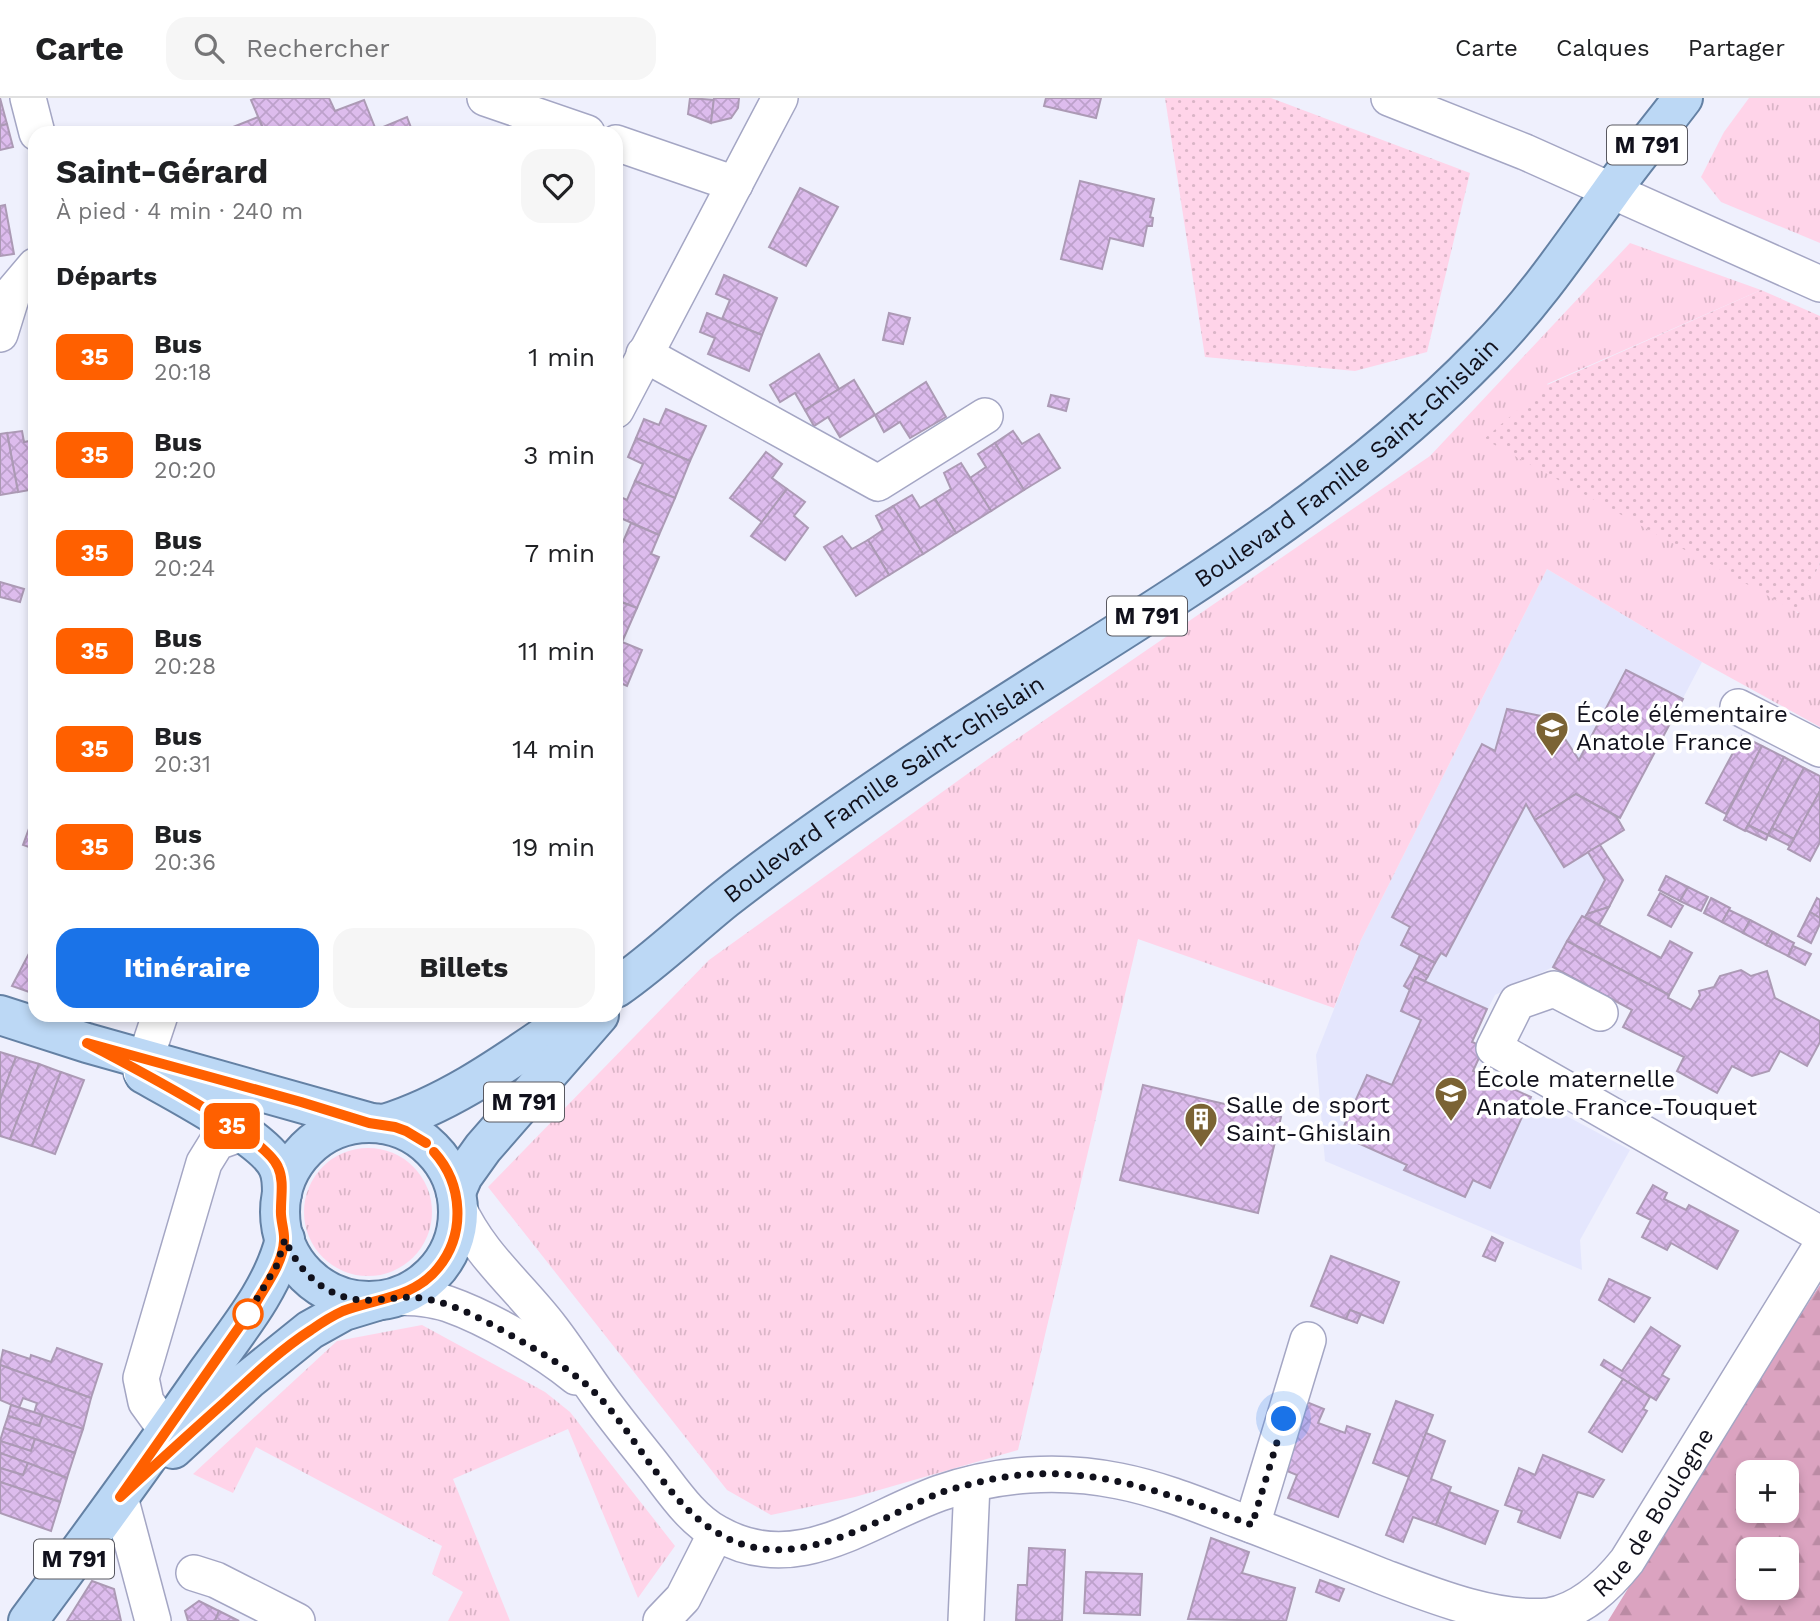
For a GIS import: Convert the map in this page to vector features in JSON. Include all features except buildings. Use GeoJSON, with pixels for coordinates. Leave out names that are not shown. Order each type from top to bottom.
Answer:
{"type":"FeatureCollection","features":[{"type":"Feature","properties":{"kind":"main road","name":"M 791"},"geometry":{"type":"LineString","coordinates":[[1611,191],[1683,98]]}},
{"type":"Feature","properties":{"kind":"main road","name":"Boulevard Famille Saint-Ghislain"},"geometry":{"type":"LineString","coordinates":[[623,985],[726,899],[807,838],[918,761],[1170,602],[1237,556],[1379,449],[1460,377],[1527,307],[1611,191]]}},
{"type":"Feature","properties":{"kind":"main road"},"geometry":{"type":"LineString","coordinates":[[0,1015],[87,1043],[143,1065],[376,1123],[406,1131],[426,1143],[442,1161],[457,1200],[454,1239],[438,1268],[414,1289],[386,1299],[351,1299],[325,1289],[310,1278],[298,1264],[285,1239],[281,1212],[282,1194],[296,1161],[313,1143],[334,1130],[376,1123]]}},
{"type":"Feature","properties":{"kind":"main road","name":"M 791"},"geometry":{"type":"LineString","coordinates":[[376,1123],[412,1115],[443,1101],[565,1022]]}},
{"type":"Feature","properties":{"kind":"main road","name":"M 791"},"geometry":{"type":"LineString","coordinates":[[457,1200],[463,1176],[483,1148],[592,1022]]}},
{"type":"Feature","properties":{"kind":"main road"},"geometry":{"type":"LineString","coordinates":[[143,1065],[271,1156],[278,1166],[282,1194]]}},
{"type":"Feature","properties":{"kind":"main road","name":"M 791"},"geometry":{"type":"LineString","coordinates":[[28,1621],[120,1497],[256,1303],[277,1265],[285,1239]]}},
{"type":"Feature","properties":{"kind":"main road","name":"M 791"},"geometry":{"type":"LineString","coordinates":[[120,1497],[290,1345],[329,1318],[386,1299]]}},
{"type":"Feature","properties":{"kind":"street"},"geometry":{"type":"LineString","coordinates":[[28,98],[35,126]]}},
{"type":"Feature","properties":{"kind":"street"},"geometry":{"type":"LineString","coordinates":[[485,98],[567,126]]}},
{"type":"Feature","properties":{"kind":"street"},"geometry":{"type":"LineString","coordinates":[[623,396],[780,98]]}},
{"type":"Feature","properties":{"kind":"street"},"geometry":{"type":"LineString","coordinates":[[1389,98],[1525,152],[1820,284]]}},
{"type":"Feature","properties":{"kind":"street"},"geometry":{"type":"LineString","coordinates":[[623,145],[735,184]]}},
{"type":"Feature","properties":{"kind":"street"},"geometry":{"type":"LineString","coordinates":[[0,334],[13,292],[28,274]]}},
{"type":"Feature","properties":{"kind":"street"},"geometry":{"type":"LineString","coordinates":[[645,354],[878,483],[985,416]]}},
{"type":"Feature","properties":{"kind":"street"},"geometry":{"type":"LineString","coordinates":[[1738,707],[1820,749]]}},
{"type":"Feature","properties":{"kind":"street"},"geometry":{"type":"LineString","coordinates":[[1600,1013],[1554,989],[1517,1002],[1494,1048],[1820,1234]]}},
{"type":"Feature","properties":{"kind":"street"},"geometry":{"type":"LineString","coordinates":[[143,1065],[158,1022]]}},
{"type":"Feature","properties":{"kind":"street"},"geometry":{"type":"LineString","coordinates":[[167,1431],[146,1402],[141,1378],[204,1163],[217,1142],[242,1133]]}},
{"type":"Feature","properties":{"kind":"street","name":"Rue de Boulogne"},"geometry":{"type":"LineString","coordinates":[[457,1200],[475,1241],[548,1324],[600,1398],[679,1498],[716,1533],[748,1546],[776,1550],[804,1548],[830,1541],[939,1493],[972,1484],[1012,1476],[1079,1475],[1119,1481],[1171,1494],[1446,1601],[1502,1615],[1536,1619],[1574,1608],[1597,1593],[1627,1561],[1820,1248]]}},
{"type":"Feature","properties":{"kind":"street","name":"Rue de Boulogne"},"geometry":{"type":"LineString","coordinates":[[386,1299],[425,1299],[448,1304],[488,1322],[559,1363],[600,1398]]}},
{"type":"Feature","properties":{"kind":"street"},"geometry":{"type":"LineString","coordinates":[[1252,1525],[1308,1340]]}},
{"type":"Feature","properties":{"kind":"street"},"geometry":{"type":"LineString","coordinates":[[966,1621],[972,1484]]}},
{"type":"Feature","properties":{"kind":"street"},"geometry":{"type":"LineString","coordinates":[[120,1497],[153,1621]]}},
{"type":"Feature","properties":{"kind":"street"},"geometry":{"type":"LineString","coordinates":[[661,1621],[683,1598],[716,1533]]}},
{"type":"Feature","properties":{"kind":"street"},"geometry":{"type":"LineString","coordinates":[[194,1573],[216,1580],[297,1621]]}},
{"type":"Feature","properties":{"kind":"shaded area"},"geometry":{"type":"Polygon","coordinates":[[[1547,569],[1702,662],[1620,818],[1617,817],[1624,830],[1588,852],[1605,880],[1585,917],[1582,916],[1553,967],[1495,995],[1472,1041],[1484,1047],[1473,1071],[1531,1097],[1630,1150],[1580,1240],[1582,1270],[1325,1161],[1316,1055],[1361,940],[1547,569]]]}},
{"type":"Feature","properties":{"kind":"green space"},"geometry":{"type":"Polygon","coordinates":[[[1165,98],[1271,98],[1470,173],[1427,352],[1355,371],[1205,357],[1165,98]]]}},
{"type":"Feature","properties":{"kind":"green space"},"geometry":{"type":"Polygon","coordinates":[[[1749,98],[1820,98],[1820,243],[1721,202],[1701,177],[1724,132],[1749,98]]]}},
{"type":"Feature","properties":{"kind":"green space"},"geometry":{"type":"Polygon","coordinates":[[[1630,243],[1761,290],[1547,384],[1798,613],[1820,562],[1820,727],[1702,662],[1547,569],[1361,940],[1334,1008],[1138,939],[1018,1450],[855,1497],[771,1515],[727,1490],[488,1187],[709,960],[1002,749],[1430,456],[1630,243]]]}},
{"type":"Feature","properties":{"kind":"green space"},"geometry":{"type":"Polygon","coordinates":[[[1761,290],[1820,316],[1820,562],[1799,613],[1484,439],[1547,385],[1761,290]]]}},
{"type":"Feature","properties":{"kind":"green space"},"geometry":{"type":"Polygon","coordinates":[[[368,1148],[393,1153],[413,1167],[427,1187],[432,1212],[427,1237],[413,1257],[393,1271],[368,1276],[343,1271],[323,1257],[309,1237],[304,1212],[309,1187],[323,1167],[343,1153],[368,1148]]]}},
{"type":"Feature","properties":{"kind":"green space"},"geometry":{"type":"Polygon","coordinates":[[[1820,1285],[1820,1621],[1608,1621],[1722,1436],[1820,1285]]]}},
{"type":"Feature","properties":{"kind":"green space"},"geometry":{"type":"Polygon","coordinates":[[[422,1325],[545,1392],[570,1412],[675,1546],[638,1598],[568,1429],[453,1479],[510,1621],[448,1621],[463,1592],[432,1574],[442,1546],[256,1447],[233,1493],[193,1474],[337,1341],[422,1325]]]}},
{"type":"Feature","properties":{"kind":"bus line","name":"35"},"geometry":{"type":"LineString","coordinates":[[426,1143],[395,1127],[369,1123],[87,1043],[232,1126],[271,1156],[281,1175],[281,1212],[285,1239],[269,1279],[256,1303],[120,1497],[248,1380],[310,1330],[344,1311],[404,1294],[431,1276],[445,1259],[454,1239],[458,1207],[453,1181],[434,1152]]}},
{"type":"Feature","properties":{"kind":"place","name":"École élémentaire Anatole France"},"geometry":{"type":"Point","coordinates":[1552,758]}},
{"type":"Feature","properties":{"kind":"place","name":"École maternelle Anatole France-Touquet"},"geometry":{"type":"Point","coordinates":[1451,1123]}},
{"type":"Feature","properties":{"kind":"place","name":"Salle de sport Saint-Ghislain"},"geometry":{"type":"Point","coordinates":[1201,1149]}},
{"type":"Feature","properties":{"kind":"route"},"geometry":{"type":"LineString","coordinates":[[248,1314],[246,1317],[277,1265],[285,1239],[292,1256],[310,1278],[342,1297],[370,1301],[411,1297],[448,1304],[488,1322],[559,1363],[600,1398],[679,1498],[696,1517],[716,1533],[748,1546],[776,1550],[804,1548],[830,1541],[939,1493],[1012,1476],[1043,1474],[1079,1475],[1119,1481],[1171,1494],[1252,1525],[1284,1419]]}}]}
